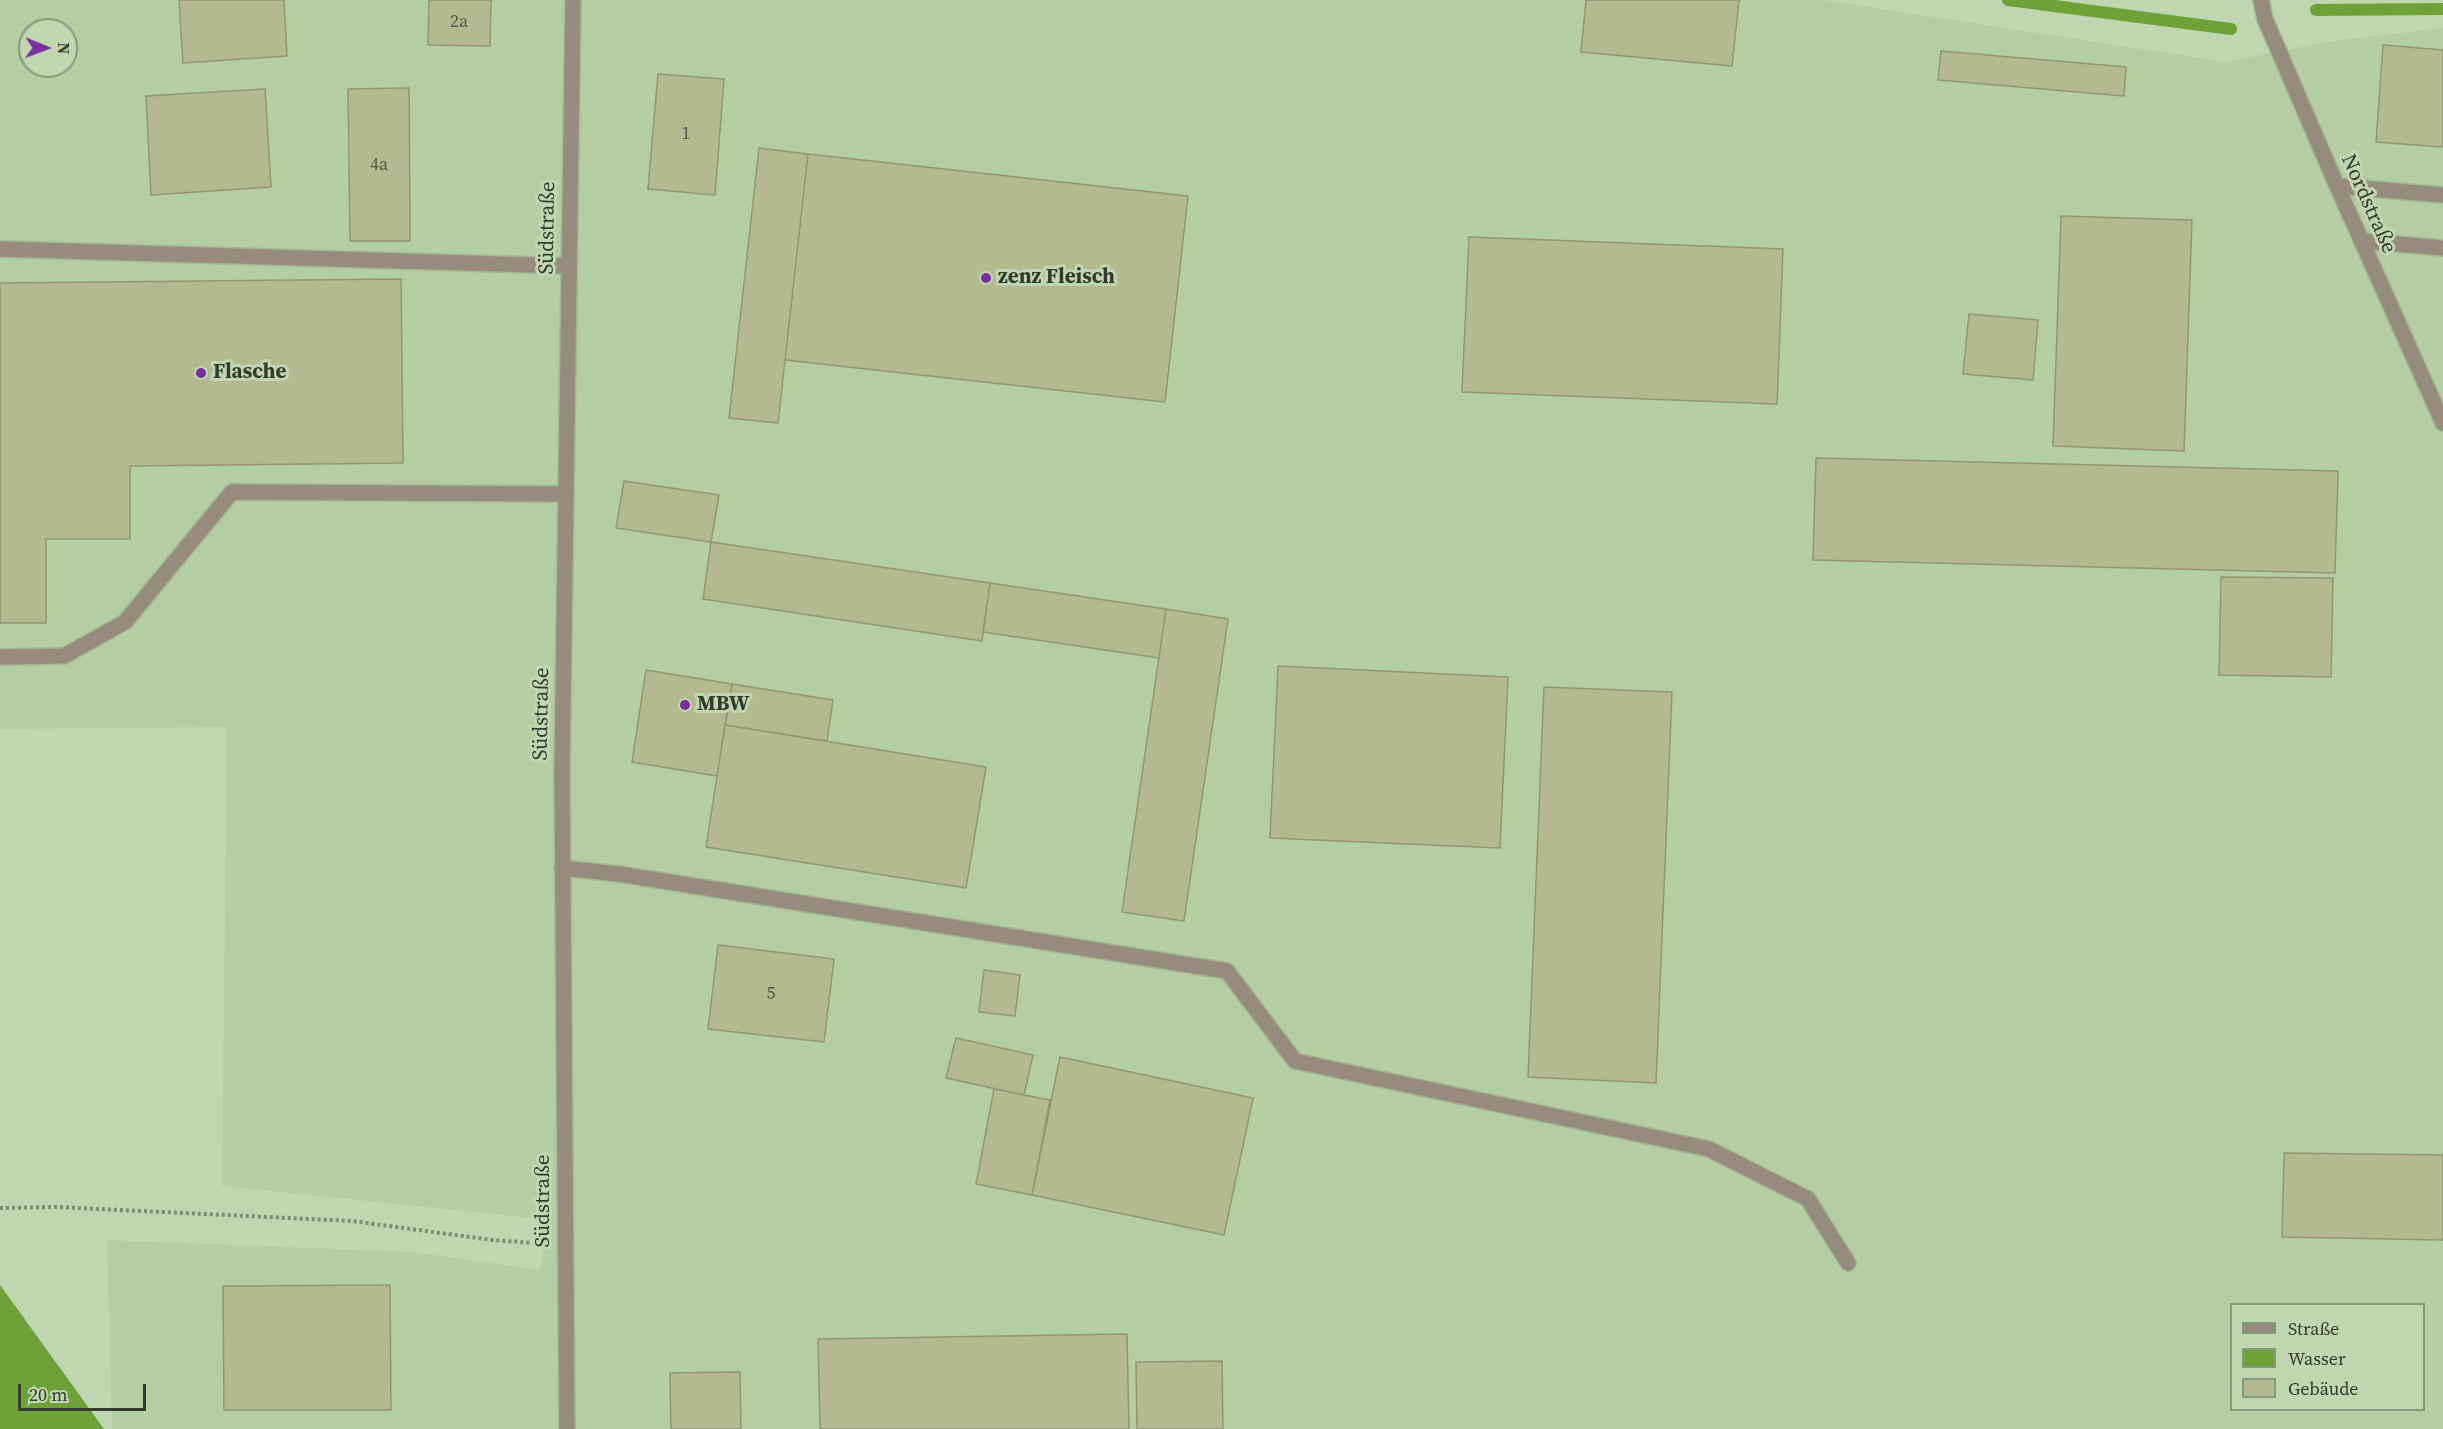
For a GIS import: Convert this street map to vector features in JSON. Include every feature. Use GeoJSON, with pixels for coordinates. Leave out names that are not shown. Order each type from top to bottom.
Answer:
{"type":"FeatureCollection","features":[{"type":"Feature","properties":{"kind":"street","name":"Südstraße"},"geometry":{"type":"LineString","coordinates":[[567,1429],[562,868],[573,0]]}},
{"type":"Feature","properties":{"kind":"street","name":"Nordstraße"},"geometry":{"type":"LineString","coordinates":[[2261,0],[2265,18],[2337,186],[2443,423]]}},
{"type":"Feature","properties":{"kind":"street"},"geometry":{"type":"LineString","coordinates":[[2337,186],[2443,195]]}},
{"type":"Feature","properties":{"kind":"street"},"geometry":{"type":"LineString","coordinates":[[2362,242],[2443,248]]}},
{"type":"Feature","properties":{"kind":"street"},"geometry":{"type":"LineString","coordinates":[[0,249],[568,266]]}},
{"type":"Feature","properties":{"kind":"street"},"geometry":{"type":"LineString","coordinates":[[0,657],[64,656],[125,622],[232,492],[566,494]]}},
{"type":"Feature","properties":{"kind":"street"},"geometry":{"type":"LineString","coordinates":[[562,868],[619,874],[1227,971],[1295,1061],[1709,1149],[1808,1199],[1848,1263]]}},
{"type":"Feature","properties":{"kind":"path"},"geometry":{"type":"LineString","coordinates":[[0,1208],[58,1207],[352,1221],[492,1240],[566,1245]]}},
{"type":"Feature","properties":{"kind":"shaded area"},"geometry":{"type":"Polygon","coordinates":[[[0,0],[1823,0],[2226,62],[2333,41],[2443,28],[2443,1429],[112,1429],[107,1240],[412,1252],[540,1270],[545,1243],[542,1219],[222,1186],[227,727],[0,729],[0,0]]]}},
{"type":"Feature","properties":{"kind":"water"},"geometry":{"type":"Polygon","coordinates":[[[0,1285],[104,1429],[0,1429],[0,1285]]]}},
{"type":"Feature","properties":{"kind":"building"},"geometry":{"type":"Polygon","coordinates":[[[179,0],[284,0],[287,56],[183,63],[179,0]]]}},
{"type":"Feature","properties":{"kind":"building"},"geometry":{"type":"Polygon","coordinates":[[[429,0],[491,0],[490,46],[428,45],[429,0]]]}},
{"type":"Feature","properties":{"kind":"building"},"geometry":{"type":"Polygon","coordinates":[[[1586,0],[1739,0],[1732,66],[1581,52],[1586,0]]]}},
{"type":"Feature","properties":{"kind":"building"},"geometry":{"type":"Polygon","coordinates":[[[2383,45],[2443,50],[2443,147],[2376,142],[2383,45]]]}},
{"type":"Feature","properties":{"kind":"building"},"geometry":{"type":"Polygon","coordinates":[[[1941,51],[2126,67],[2124,96],[1938,80],[1941,51]]]}},
{"type":"Feature","properties":{"kind":"building"},"geometry":{"type":"Polygon","coordinates":[[[658,74],[724,79],[715,195],[648,189],[658,74]]]}},
{"type":"Feature","properties":{"kind":"building"},"geometry":{"type":"Polygon","coordinates":[[[409,88],[410,241],[350,241],[348,89],[409,88]]]}},
{"type":"Feature","properties":{"kind":"building"},"geometry":{"type":"Polygon","coordinates":[[[265,89],[271,187],[151,195],[146,96],[265,89]]]}},
{"type":"Feature","properties":{"kind":"building"},"geometry":{"type":"Polygon","coordinates":[[[759,148],[808,154],[778,423],[729,418],[759,148]]]}},
{"type":"Feature","properties":{"kind":"building","name":"zenz Fleisch"},"geometry":{"type":"Polygon","coordinates":[[[808,154],[1188,196],[1165,402],[785,360],[808,154]]]}},
{"type":"Feature","properties":{"kind":"building"},"geometry":{"type":"Polygon","coordinates":[[[2061,216],[2192,220],[2184,451],[2053,446],[2061,216]]]}},
{"type":"Feature","properties":{"kind":"building"},"geometry":{"type":"Polygon","coordinates":[[[1469,237],[1783,249],[1777,404],[1462,392],[1469,237]]]}},
{"type":"Feature","properties":{"kind":"building","name":"Flasche"},"geometry":{"type":"Polygon","coordinates":[[[401,279],[403,463],[130,466],[130,539],[46,539],[46,623],[0,623],[0,283],[401,279]]]}},
{"type":"Feature","properties":{"kind":"building"},"geometry":{"type":"Polygon","coordinates":[[[1969,314],[2038,320],[2033,380],[1963,374],[1969,314]]]}},
{"type":"Feature","properties":{"kind":"building"},"geometry":{"type":"Polygon","coordinates":[[[1816,458],[2338,471],[2335,573],[1813,560],[1816,458]]]}},
{"type":"Feature","properties":{"kind":"building"},"geometry":{"type":"Polygon","coordinates":[[[624,481],[719,495],[711,542],[616,528],[624,481]]]}},
{"type":"Feature","properties":{"kind":"building"},"geometry":{"type":"Polygon","coordinates":[[[711,542],[990,583],[982,641],[703,599],[711,542]]]}},
{"type":"Feature","properties":{"kind":"building"},"geometry":{"type":"Polygon","coordinates":[[[2221,577],[2333,578],[2331,677],[2219,675],[2221,577]]]}},
{"type":"Feature","properties":{"kind":"building"},"geometry":{"type":"Polygon","coordinates":[[[990,583],[1166,609],[1159,658],[983,632],[990,583]]]}},
{"type":"Feature","properties":{"kind":"building"},"geometry":{"type":"Polygon","coordinates":[[[1166,609],[1228,619],[1184,921],[1122,912],[1166,609]]]}},
{"type":"Feature","properties":{"kind":"building"},"geometry":{"type":"Polygon","coordinates":[[[1278,666],[1508,677],[1500,848],[1270,838],[1278,666]]]}},
{"type":"Feature","properties":{"kind":"building","name":"MBW"},"geometry":{"type":"Polygon","coordinates":[[[646,670],[732,684],[717,776],[632,762],[646,670]]]}},
{"type":"Feature","properties":{"kind":"building"},"geometry":{"type":"Polygon","coordinates":[[[732,684],[833,700],[827,741],[725,725],[732,684]]]}},
{"type":"Feature","properties":{"kind":"building"},"geometry":{"type":"Polygon","coordinates":[[[1544,687],[1672,692],[1656,1083],[1528,1077],[1544,687]]]}},
{"type":"Feature","properties":{"kind":"building"},"geometry":{"type":"Polygon","coordinates":[[[725,725],[986,767],[966,888],[706,847],[725,725]]]}},
{"type":"Feature","properties":{"kind":"building"},"geometry":{"type":"Polygon","coordinates":[[[718,945],[834,959],[824,1042],[708,1029],[718,945]]]}},
{"type":"Feature","properties":{"kind":"building"},"geometry":{"type":"Polygon","coordinates":[[[984,970],[1020,975],[1015,1016],[979,1012],[984,970]]]}},
{"type":"Feature","properties":{"kind":"building"},"geometry":{"type":"Polygon","coordinates":[[[956,1038],[1033,1055],[1024,1095],[946,1078],[956,1038]]]}},
{"type":"Feature","properties":{"kind":"building"},"geometry":{"type":"Polygon","coordinates":[[[1060,1057],[1253,1098],[1224,1235],[1032,1195],[1060,1057]]]}},
{"type":"Feature","properties":{"kind":"building"},"geometry":{"type":"Polygon","coordinates":[[[994,1089],[1050,1100],[1032,1195],[976,1184],[994,1089]]]}},
{"type":"Feature","properties":{"kind":"building"},"geometry":{"type":"Polygon","coordinates":[[[2284,1153],[2443,1155],[2443,1240],[2282,1237],[2284,1153]]]}},
{"type":"Feature","properties":{"kind":"building"},"geometry":{"type":"Polygon","coordinates":[[[390,1285],[391,1410],[224,1410],[223,1286],[390,1285]]]}},
{"type":"Feature","properties":{"kind":"building"},"geometry":{"type":"Polygon","coordinates":[[[1127,1334],[1129,1429],[820,1429],[818,1339],[1127,1334]]]}},
{"type":"Feature","properties":{"kind":"building"},"geometry":{"type":"Polygon","coordinates":[[[1222,1361],[1223,1429],[1137,1429],[1136,1362],[1222,1361]]]}},
{"type":"Feature","properties":{"kind":"building"},"geometry":{"type":"Polygon","coordinates":[[[740,1372],[741,1429],[671,1429],[670,1373],[740,1372]]]}},
{"type":"Feature","properties":{"kind":"waterway"},"geometry":{"type":"LineString","coordinates":[[2008,0],[2231,29]]}},
{"type":"Feature","properties":{"kind":"waterway"},"geometry":{"type":"LineString","coordinates":[[2316,10],[2443,9]]}},
{"type":"Feature","properties":{"kind":"place","name":"zenz Fleisch"},"geometry":{"type":"Point","coordinates":[986,278]}},
{"type":"Feature","properties":{"kind":"place","name":"Flasche"},"geometry":{"type":"Point","coordinates":[201,373]}},
{"type":"Feature","properties":{"kind":"place","name":"MBW"},"geometry":{"type":"Point","coordinates":[685,705]}}]}
